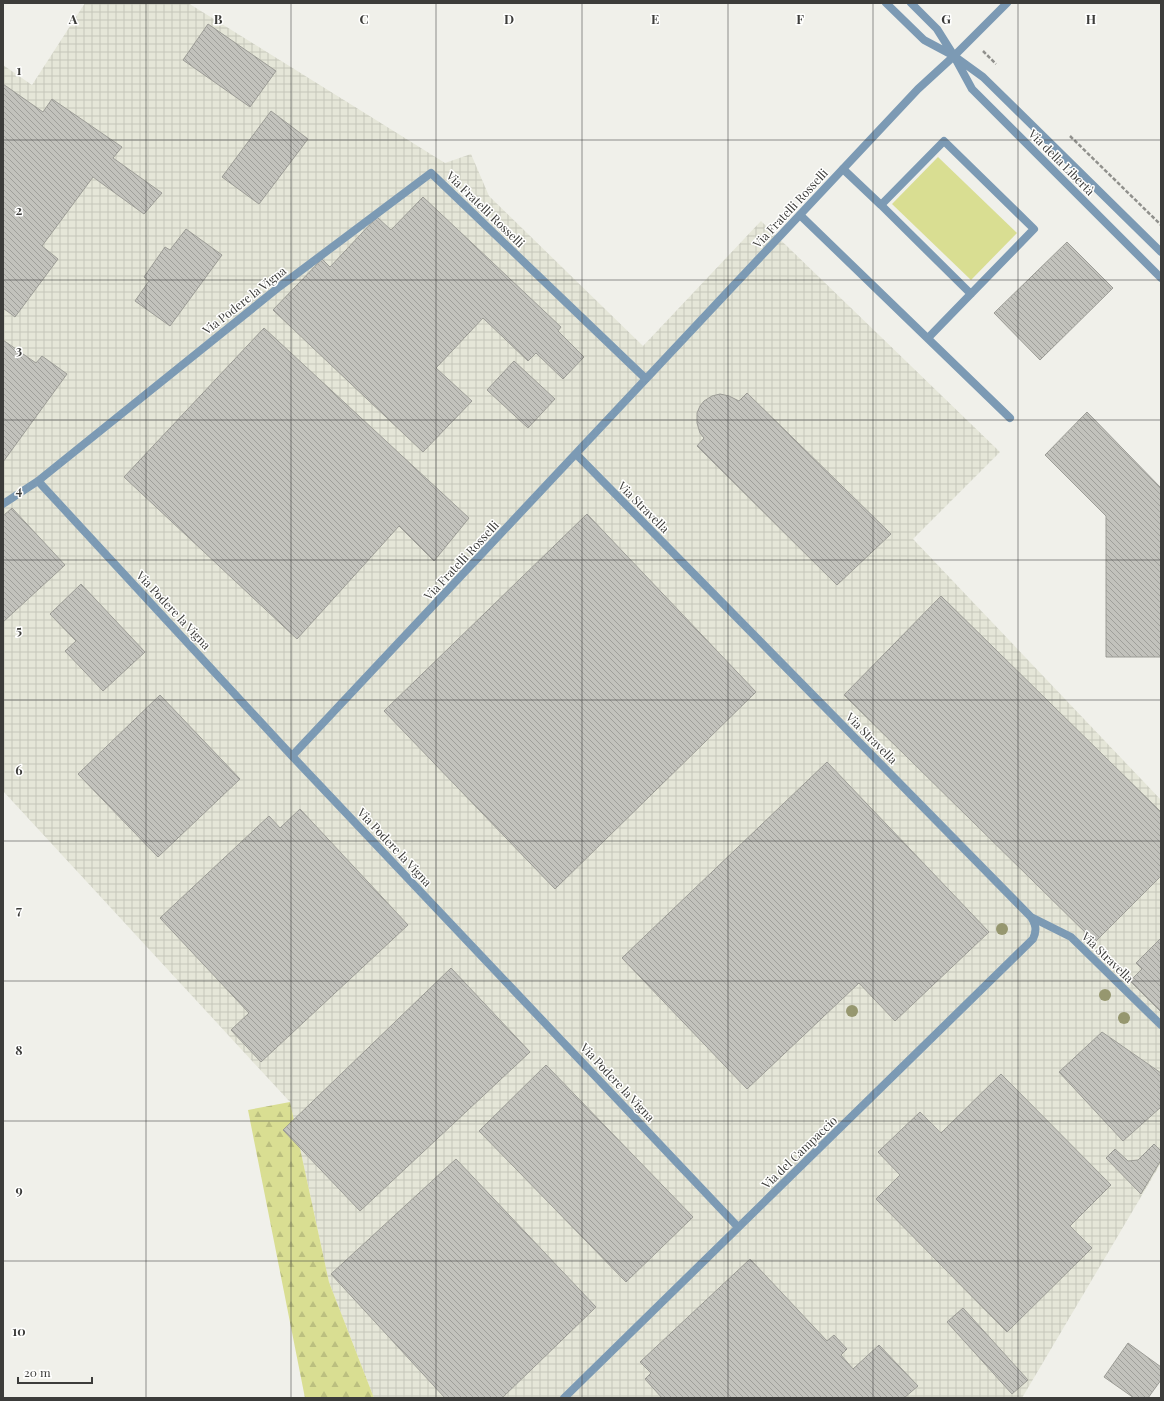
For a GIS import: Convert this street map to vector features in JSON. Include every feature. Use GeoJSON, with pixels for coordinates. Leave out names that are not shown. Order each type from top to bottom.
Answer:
{"type":"FeatureCollection","features":[{"type":"Feature","properties":{"kind":"street","name":"Via della Libertà"},"geometry":{"type":"LineString","coordinates":[[886,3],[924,40],[954,56],[984,77],[1161,252]]}},
{"type":"Feature","properties":{"kind":"street","name":"Via della Libertà"},"geometry":{"type":"LineString","coordinates":[[911,3],[937,29],[972,89],[1161,278]]}},
{"type":"Feature","properties":{"kind":"street","name":"Via Fratelli Rosselli"},"geometry":{"type":"LineString","coordinates":[[292,756],[918,89],[954,56],[1007,3]]}},
{"type":"Feature","properties":{"kind":"street"},"geometry":{"type":"LineString","coordinates":[[881,205],[944,141],[1034,229],[928,338]]}},
{"type":"Feature","properties":{"kind":"street"},"geometry":{"type":"LineString","coordinates":[[843,169],[971,294]]}},
{"type":"Feature","properties":{"kind":"street","name":"Via Fratelli Rosselli"},"geometry":{"type":"LineString","coordinates":[[431,173],[646,379]]}},
{"type":"Feature","properties":{"kind":"street","name":"Via Podere la Vigna"},"geometry":{"type":"LineString","coordinates":[[3,504],[38,480],[279,288],[431,173]]}},
{"type":"Feature","properties":{"kind":"street"},"geometry":{"type":"LineString","coordinates":[[800,215],[1010,418]]}},
{"type":"Feature","properties":{"kind":"street","name":"Via Stravella"},"geometry":{"type":"LineString","coordinates":[[576,454],[1031,916],[1071,937],[1161,1025]]}},
{"type":"Feature","properties":{"kind":"street","name":"Via Podere la Vigna"},"geometry":{"type":"LineString","coordinates":[[38,480],[292,756],[738,1227]]}},
{"type":"Feature","properties":{"kind":"street","name":"Via del Campaccio"},"geometry":{"type":"LineString","coordinates":[[564,1398],[1033,939],[1036,931],[1035,924],[1031,916]]}},
{"type":"Feature","properties":{"kind":"shaded area"},"geometry":{"type":"Polygon","coordinates":[[[85,3],[188,3],[445,163],[471,154],[489,196],[643,346],[761,221],[1000,452],[913,539],[1161,800],[1161,1163],[1022,1398],[374,1398],[329,1282],[290,1102],[3,791],[3,65],[32,85],[85,3]]]}},
{"type":"Feature","properties":{"kind":"green space"},"geometry":{"type":"Polygon","coordinates":[[[938,157],[1017,233],[971,280],[892,204],[938,157]]]}},
{"type":"Feature","properties":{"kind":"green space"},"geometry":{"type":"Polygon","coordinates":[[[290,1102],[329,1282],[374,1398],[305,1398],[248,1110],[290,1102]]]}},
{"type":"Feature","properties":{"kind":"building"},"geometry":{"type":"Polygon","coordinates":[[[208,24],[276,71],[250,107],[183,60],[208,24]]]}},
{"type":"Feature","properties":{"kind":"building"},"geometry":{"type":"Polygon","coordinates":[[[3,84],[43,112],[52,99],[122,147],[113,158],[162,193],[144,214],[93,177],[42,246],[58,259],[15,317],[3,308],[3,84]]]}},
{"type":"Feature","properties":{"kind":"building"},"geometry":{"type":"Polygon","coordinates":[[[271,111],[308,139],[259,204],[222,177],[271,111]]]}},
{"type":"Feature","properties":{"kind":"building"},"geometry":{"type":"Polygon","coordinates":[[[423,197],[561,327],[558,331],[584,357],[563,379],[536,353],[528,361],[483,318],[436,368],[472,401],[423,452],[273,310],[322,259],[330,267],[377,217],[391,230],[423,197]]]}},
{"type":"Feature","properties":{"kind":"building"},"geometry":{"type":"Polygon","coordinates":[[[186,229],[222,255],[170,326],[135,301],[149,281],[144,277],[165,247],[170,250],[186,229]]]}},
{"type":"Feature","properties":{"kind":"building"},"geometry":{"type":"Polygon","coordinates":[[[1067,242],[1113,288],[1040,360],[994,313],[1067,242]]]}},
{"type":"Feature","properties":{"kind":"building"},"geometry":{"type":"Polygon","coordinates":[[[264,328],[469,518],[434,561],[399,526],[297,639],[124,477],[264,328]]]}},
{"type":"Feature","properties":{"kind":"building"},"geometry":{"type":"Polygon","coordinates":[[[3,340],[36,363],[42,356],[67,374],[3,462],[3,340]]]}},
{"type":"Feature","properties":{"kind":"building"},"geometry":{"type":"Polygon","coordinates":[[[514,361],[555,399],[528,428],[487,390],[514,361]]]}},
{"type":"Feature","properties":{"kind":"building"},"geometry":{"type":"Polygon","coordinates":[[[747,393],[891,534],[837,585],[697,446],[704,438],[700,433],[697,423],[697,413],[704,401],[712,396],[720,394],[729,396],[739,401],[747,393]]]}},
{"type":"Feature","properties":{"kind":"building"},"geometry":{"type":"Polygon","coordinates":[[[1087,412],[1161,488],[1161,657],[1106,657],[1106,516],[1045,455],[1087,412]]]}},
{"type":"Feature","properties":{"kind":"building"},"geometry":{"type":"Polygon","coordinates":[[[12,508],[65,565],[3,622],[3,516],[12,508]]]}},
{"type":"Feature","properties":{"kind":"building"},"geometry":{"type":"Polygon","coordinates":[[[587,514],[756,692],[555,889],[384,711],[587,514]]]}},
{"type":"Feature","properties":{"kind":"building"},"geometry":{"type":"Polygon","coordinates":[[[81,584],[145,652],[103,691],[65,651],[76,641],[50,614],[81,584]]]}},
{"type":"Feature","properties":{"kind":"building"},"geometry":{"type":"Polygon","coordinates":[[[941,596],[1161,812],[1161,876],[1095,942],[844,695],[941,596]]]}},
{"type":"Feature","properties":{"kind":"building"},"geometry":{"type":"Polygon","coordinates":[[[160,695],[240,779],[158,857],[78,774],[160,695]]]}},
{"type":"Feature","properties":{"kind":"building"},"geometry":{"type":"Polygon","coordinates":[[[827,762],[989,932],[895,1021],[859,983],[747,1089],[622,958],[827,762]]]}},
{"type":"Feature","properties":{"kind":"building"},"geometry":{"type":"Polygon","coordinates":[[[300,809],[408,925],[261,1062],[231,1030],[249,1013],[160,918],[269,816],[280,828],[300,809]]]}},
{"type":"Feature","properties":{"kind":"building"},"geometry":{"type":"Polygon","coordinates":[[[1161,938],[1161,1012],[1130,981],[1142,969],[1136,963],[1161,938]]]}},
{"type":"Feature","properties":{"kind":"building"},"geometry":{"type":"Polygon","coordinates":[[[451,968],[530,1052],[360,1211],[283,1130],[451,968]]]}},
{"type":"Feature","properties":{"kind":"building"},"geometry":{"type":"Polygon","coordinates":[[[1102,1032],[1161,1073],[1161,1107],[1123,1141],[1059,1072],[1102,1032]]]}},
{"type":"Feature","properties":{"kind":"building"},"geometry":{"type":"Polygon","coordinates":[[[546,1065],[693,1217],[626,1282],[479,1131],[546,1065]]]}},
{"type":"Feature","properties":{"kind":"building"},"geometry":{"type":"Polygon","coordinates":[[[1001,1074],[1111,1185],[1070,1226],[1092,1248],[1007,1332],[876,1199],[900,1175],[878,1152],[920,1112],[941,1133],[1001,1074]]]}},
{"type":"Feature","properties":{"kind":"building"},"geometry":{"type":"Polygon","coordinates":[[[1154,1144],[1161,1151],[1161,1160],[1141,1194],[1106,1158],[1115,1149],[1128,1161],[1138,1160],[1154,1144]]]}},
{"type":"Feature","properties":{"kind":"building"},"geometry":{"type":"Polygon","coordinates":[[[456,1159],[596,1307],[502,1398],[445,1398],[331,1274],[456,1159]]]}},
{"type":"Feature","properties":{"kind":"building"},"geometry":{"type":"Polygon","coordinates":[[[750,1259],[827,1341],[834,1335],[847,1349],[841,1355],[853,1369],[879,1345],[918,1386],[904,1398],[662,1398],[645,1379],[651,1373],[640,1362],[750,1259]]]}},
{"type":"Feature","properties":{"kind":"building"},"geometry":{"type":"Polygon","coordinates":[[[963,1308],[1028,1380],[1012,1394],[947,1322],[963,1308]]]}},
{"type":"Feature","properties":{"kind":"building"},"geometry":{"type":"Polygon","coordinates":[[[1128,1343],[1161,1367],[1161,1380],[1148,1398],[1134,1398],[1104,1377],[1128,1343]]]}}]}
